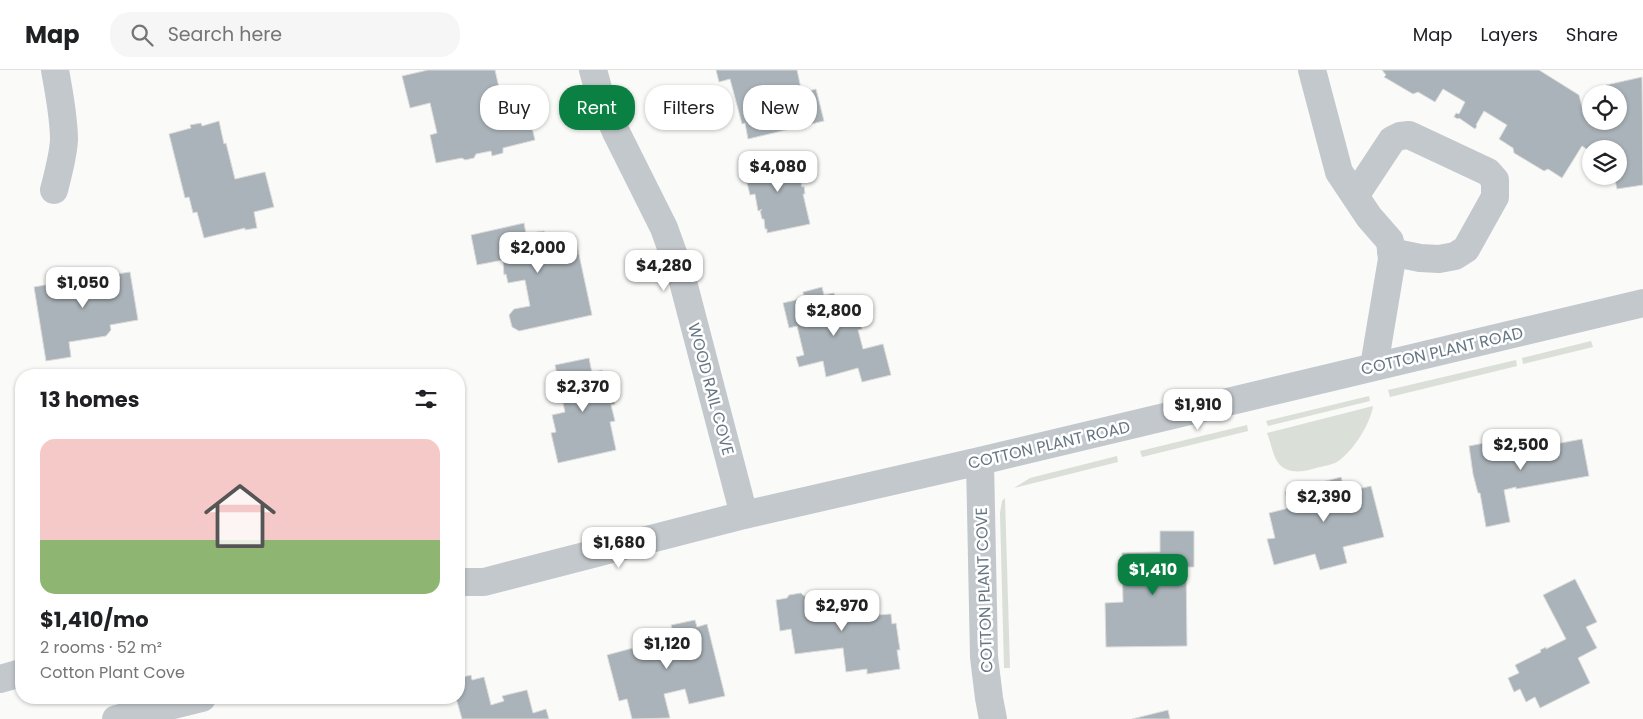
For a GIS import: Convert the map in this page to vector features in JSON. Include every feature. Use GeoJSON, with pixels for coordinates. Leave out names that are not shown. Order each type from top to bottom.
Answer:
{"type":"FeatureCollection","features":[{"type":"Feature","properties":{"kind":"street"},"geometry":{"type":"LineString","coordinates":[[54,190],[64,140],[55,70]]}},
{"type":"Feature","properties":{"kind":"street","name":"WOOD RAIL COVE"},"geometry":{"type":"LineString","coordinates":[[593,70],[599,92],[616,132],[664,228],[682,278],[744,515]]}},
{"type":"Feature","properties":{"kind":"street"},"geometry":{"type":"LineString","coordinates":[[1312,70],[1339,172],[1369,217],[1390,241],[1392,259],[1374,366]]}},
{"type":"Feature","properties":{"kind":"street"},"geometry":{"type":"LineString","coordinates":[[1355,196],[1392,140],[1400,136],[1409,135],[1488,172],[1495,180],[1495,197],[1466,249],[1455,256],[1439,259],[1420,258],[1391,252]]}},
{"type":"Feature","properties":{"kind":"street","name":"COTTON PLANT ROAD"},"geometry":{"type":"LineString","coordinates":[[471,582],[744,515],[1643,304]]}},
{"type":"Feature","properties":{"kind":"street","name":"COTTON PLANT COVE"},"geometry":{"type":"LineString","coordinates":[[980,461],[984,657],[988,698],[993,719]]}},
{"type":"Feature","properties":{"kind":"street"},"geometry":{"type":"LineString","coordinates":[[0,679],[15,675]]}},
{"type":"Feature","properties":{"kind":"street"},"geometry":{"type":"LineString","coordinates":[[116,719],[177,704]]}},
{"type":"Feature","properties":{"kind":"shaded area"},"geometry":{"type":"Polygon","coordinates":[[[1591,341],[1593,347],[1523,364],[1522,358],[1591,341]]]}},
{"type":"Feature","properties":{"kind":"shaded area"},"geometry":{"type":"Polygon","coordinates":[[[1516,360],[1517,366],[1390,397],[1388,390],[1516,360]]]}},
{"type":"Feature","properties":{"kind":"shaded area"},"geometry":{"type":"Polygon","coordinates":[[[1369,396],[1370,401],[1268,426],[1266,421],[1369,396]]]}},
{"type":"Feature","properties":{"kind":"shaded area"},"geometry":{"type":"Polygon","coordinates":[[[1373,406],[1368,421],[1354,446],[1335,463],[1309,470],[1290,471],[1283,468],[1278,462],[1267,433],[1373,406]]]}},
{"type":"Feature","properties":{"kind":"shaded area"},"geometry":{"type":"Polygon","coordinates":[[[1247,425],[1248,431],[1142,457],[1140,451],[1247,425]]]}},
{"type":"Feature","properties":{"kind":"shaded area"},"geometry":{"type":"Polygon","coordinates":[[[1117,456],[1118,462],[1014,488],[1030,478],[1117,456]]]}},
{"type":"Feature","properties":{"kind":"shaded area"},"geometry":{"type":"Polygon","coordinates":[[[1005,498],[1010,668],[1004,668],[1000,513],[1002,501],[1005,498]]]}},
{"type":"Feature","properties":{"kind":"building"},"geometry":{"type":"Polygon","coordinates":[[[428,70],[495,70],[498,85],[480,85],[480,130],[533,130],[535,140],[503,148],[503,153],[492,156],[491,151],[476,154],[474,158],[465,160],[462,158],[436,163],[430,135],[437,133],[430,103],[410,108],[402,76],[428,70]]]}},
{"type":"Feature","properties":{"kind":"building"},"geometry":{"type":"Polygon","coordinates":[[[716,70],[797,70],[800,85],[743,85],[742,124],[730,79],[719,82],[716,70]]]}},
{"type":"Feature","properties":{"kind":"building"},"geometry":{"type":"Polygon","coordinates":[[[1382,70],[1539,70],[1579,95],[1582,107],[1582,130],[1627,130],[1627,85],[1606,85],[1642,77],[1643,185],[1617,189],[1616,185],[1627,185],[1627,140],[1582,140],[1582,146],[1562,178],[1548,169],[1544,171],[1514,153],[1513,148],[1499,139],[1507,125],[1484,111],[1475,129],[1459,118],[1454,117],[1456,113],[1459,114],[1465,102],[1443,89],[1435,102],[1418,92],[1413,94],[1384,77],[1386,75],[1382,70]]]}},
{"type":"Feature","properties":{"kind":"building"},"geometry":{"type":"Polygon","coordinates":[[[817,93],[824,121],[817,123],[817,93]]]}},
{"type":"Feature","properties":{"kind":"building"},"geometry":{"type":"Polygon","coordinates":[[[219,121],[235,179],[265,172],[274,207],[254,212],[257,228],[245,230],[245,228],[204,238],[197,212],[193,213],[189,197],[185,198],[169,134],[191,128],[190,125],[201,123],[202,126],[219,121]]]}},
{"type":"Feature","properties":{"kind":"building"},"geometry":{"type":"Polygon","coordinates":[[[746,130],[786,130],[748,139],[746,130]]]}},
{"type":"Feature","properties":{"kind":"building"},"geometry":{"type":"Polygon","coordinates":[[[781,153],[782,157],[794,154],[802,187],[804,186],[805,194],[803,194],[810,224],[767,233],[760,210],[758,211],[755,194],[750,195],[743,166],[779,157],[778,154],[781,153]]]}},
{"type":"Feature","properties":{"kind":"building"},"geometry":{"type":"Polygon","coordinates":[[[524,223],[526,234],[544,231],[546,243],[575,236],[592,315],[519,331],[512,327],[509,315],[514,309],[530,306],[525,280],[508,283],[506,274],[504,275],[503,260],[477,265],[471,235],[524,223]]]}},
{"type":"Feature","properties":{"kind":"building"},"geometry":{"type":"Polygon","coordinates":[[[96,271],[97,277],[130,272],[138,320],[110,325],[111,330],[106,336],[69,342],[71,357],[46,361],[34,287],[56,283],[55,278],[96,271]]]}},
{"type":"Feature","properties":{"kind":"building"},"geometry":{"type":"Polygon","coordinates":[[[822,287],[824,295],[834,293],[838,310],[857,305],[859,313],[865,311],[867,319],[860,321],[862,329],[858,330],[863,349],[883,344],[891,375],[862,382],[858,368],[826,377],[823,361],[799,367],[796,357],[804,355],[797,326],[789,328],[783,303],[804,298],[803,292],[822,287]]]}},
{"type":"Feature","properties":{"kind":"building"},"geometry":{"type":"Polygon","coordinates":[[[589,358],[592,373],[602,370],[606,389],[611,388],[615,404],[611,405],[615,421],[610,422],[616,450],[558,463],[551,433],[556,432],[552,415],[565,412],[559,395],[561,395],[555,365],[589,358]]]}},
{"type":"Feature","properties":{"kind":"building"},"geometry":{"type":"Polygon","coordinates":[[[1511,438],[1513,445],[1523,443],[1524,450],[1582,439],[1589,476],[1504,490],[1510,522],[1486,527],[1480,493],[1478,493],[1473,474],[1469,446],[1511,438]]]}},
{"type":"Feature","properties":{"kind":"building"},"geometry":{"type":"Polygon","coordinates":[[[1341,477],[1345,492],[1371,486],[1384,537],[1343,547],[1347,563],[1320,570],[1315,554],[1274,565],[1267,539],[1275,538],[1269,513],[1289,508],[1285,492],[1341,477]]]}},
{"type":"Feature","properties":{"kind":"building"},"geometry":{"type":"Polygon","coordinates":[[[1160,531],[1194,531],[1194,567],[1186,567],[1187,646],[1106,647],[1105,603],[1123,602],[1122,553],[1160,552],[1160,531]]]}},
{"type":"Feature","properties":{"kind":"building"},"geometry":{"type":"Polygon","coordinates":[[[1575,579],[1597,622],[1586,627],[1597,648],[1578,658],[1590,683],[1540,708],[1535,697],[1526,702],[1520,689],[1514,692],[1508,678],[1519,673],[1515,665],[1541,652],[1540,650],[1566,639],[1543,595],[1575,579]]]}},
{"type":"Feature","properties":{"kind":"building"},"geometry":{"type":"Polygon","coordinates":[[[801,593],[804,596],[815,594],[817,608],[876,598],[878,615],[891,614],[892,624],[896,623],[900,650],[897,650],[900,669],[867,674],[867,669],[846,672],[843,648],[795,654],[791,629],[780,631],[776,600],[801,593]]]}},
{"type":"Feature","properties":{"kind":"building"},"geometry":{"type":"Polygon","coordinates":[[[695,620],[697,627],[707,624],[725,696],[689,704],[685,689],[664,694],[670,718],[632,719],[627,699],[619,701],[607,655],[633,648],[633,646],[643,643],[641,637],[658,632],[659,635],[673,631],[671,625],[695,620]]]}},
{"type":"Feature","properties":{"kind":"building"},"geometry":{"type":"Polygon","coordinates":[[[471,675],[472,680],[484,677],[491,705],[504,701],[502,696],[527,690],[533,713],[546,709],[549,719],[462,719],[458,704],[465,704],[465,676],[471,675]]]}},
{"type":"Feature","properties":{"kind":"building"},"geometry":{"type":"Polygon","coordinates":[[[1168,710],[1170,719],[1132,719],[1168,710]]]}}]}
